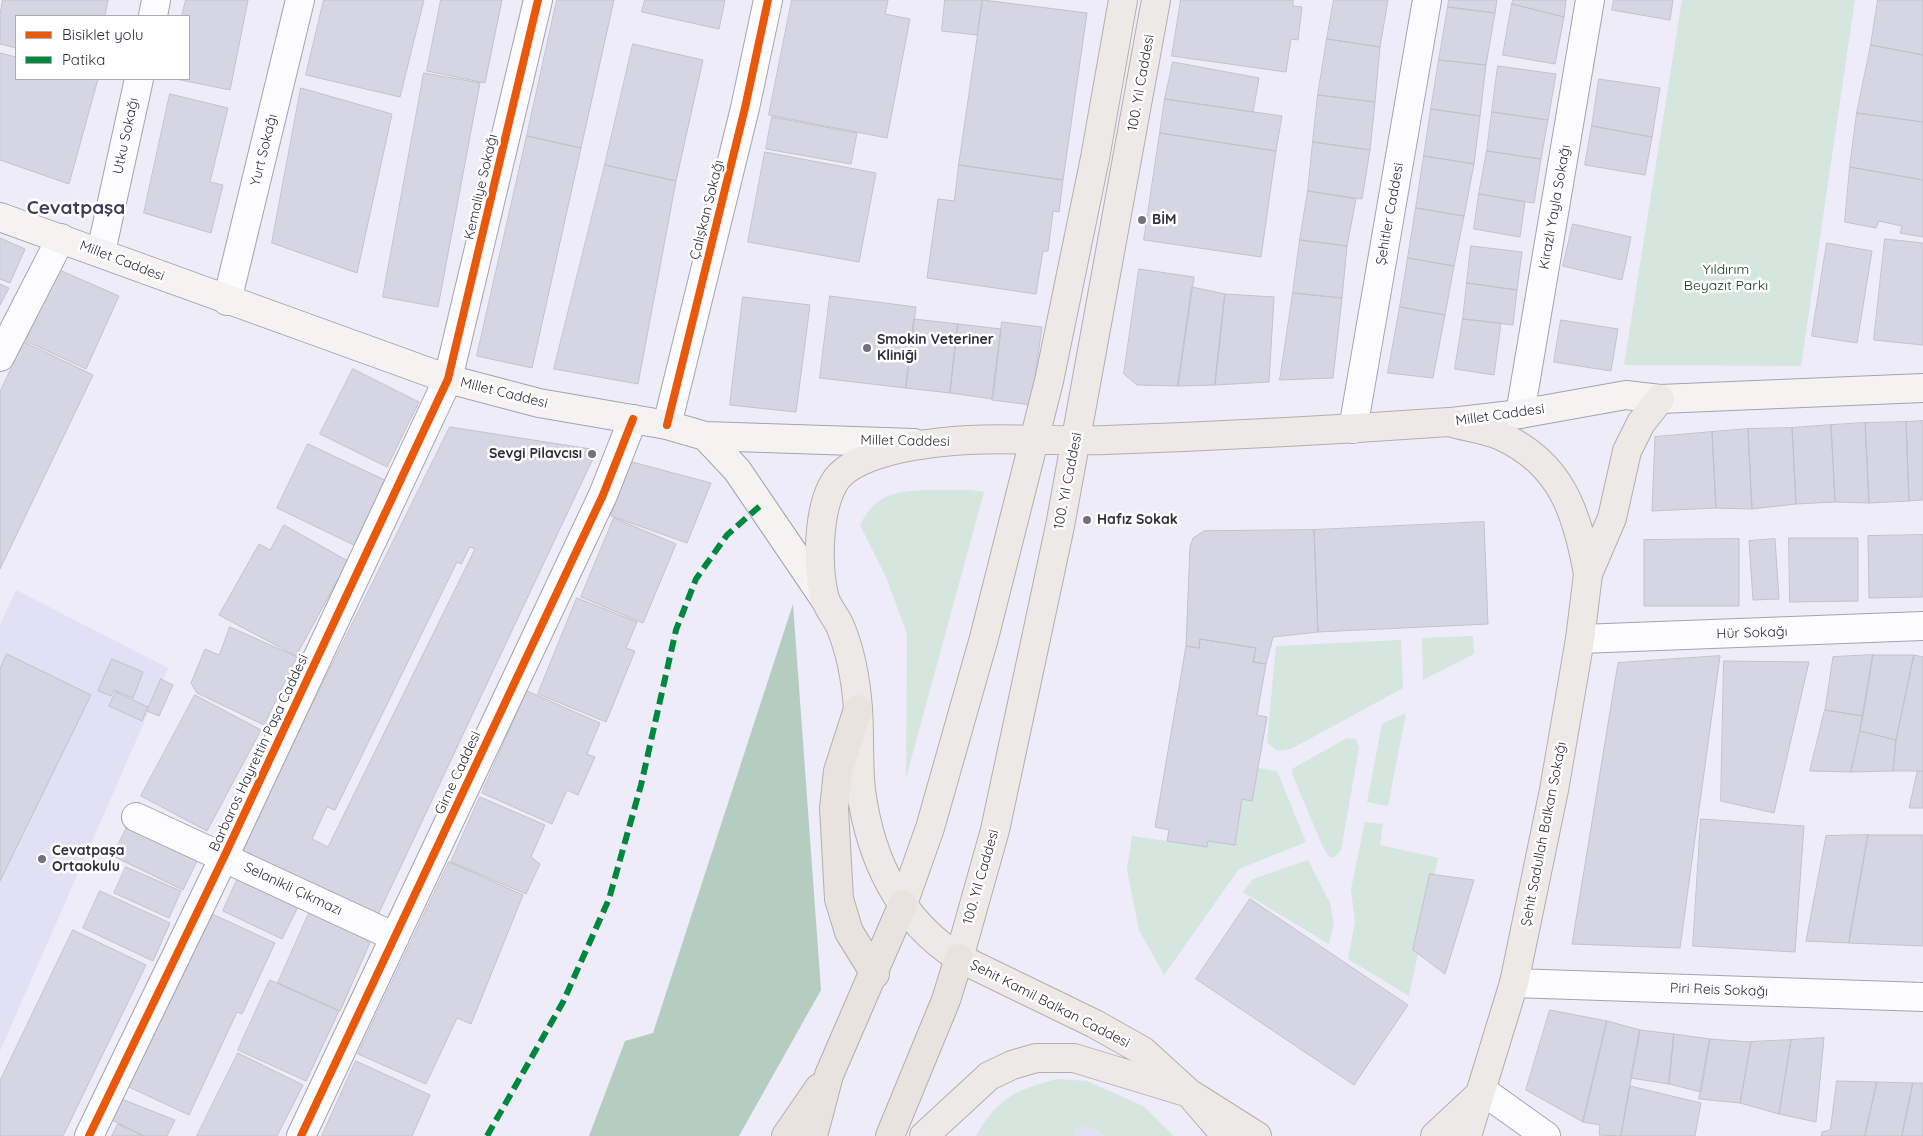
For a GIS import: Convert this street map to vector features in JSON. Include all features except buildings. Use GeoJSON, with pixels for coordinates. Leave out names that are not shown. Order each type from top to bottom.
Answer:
{"type":"FeatureCollection","features":[{"type":"Feature","properties":{"kind":"highway"},"geometry":{"type":"LineString","coordinates":[[858,709],[838,771],[835,799],[839,899],[849,932],[875,974]]}},
{"type":"Feature","properties":{"kind":"highway"},"geometry":{"type":"LineString","coordinates":[[813,1136],[829,1075],[875,974],[903,904]]}},
{"type":"Feature","properties":{"kind":"highway"},"geometry":{"type":"LineString","coordinates":[[890,1136],[943,1007],[959,958]]}},
{"type":"Feature","properties":{"kind":"highway"},"geometry":{"type":"LineString","coordinates":[[786,1136],[829,1075]]}},
{"type":"Feature","properties":{"kind":"main road"},"geometry":{"type":"LineString","coordinates":[[903,904],[930,828],[984,638],[1051,376],[1090,187],[1123,0]]}},
{"type":"Feature","properties":{"kind":"main road","name":"100. Yıl Caddesi"},"geometry":{"type":"LineString","coordinates":[[959,958],[995,830],[1076,441],[1156,0]]}},
{"type":"Feature","properties":{"kind":"main road","name":"Millet Caddesi"},"geometry":{"type":"LineString","coordinates":[[0,217],[101,252],[227,301],[448,379],[540,402],[667,425],[705,436],[927,444],[1034,439],[1076,441],[1353,429],[1449,422],[1520,414],[1626,395],[1660,399],[1923,388]]}},
{"type":"Feature","properties":{"kind":"main road","name":"Şehit Sadullah Balkan Sokağı"},"geometry":{"type":"LineString","coordinates":[[1483,1091],[1514,983],[1554,790],[1580,639],[1588,574],[1612,518],[1627,451],[1641,423],[1660,399]]}},
{"type":"Feature","properties":{"kind":"main road","name":"Şehit Sadullah Balkan Sokağı"},"geometry":{"type":"LineString","coordinates":[[1449,422],[1500,436],[1538,458],[1560,484],[1580,530],[1588,574]]}},
{"type":"Feature","properties":{"kind":"main road"},"geometry":{"type":"LineString","coordinates":[[705,436],[737,470],[824,598]]}},
{"type":"Feature","properties":{"kind":"main road"},"geometry":{"type":"LineString","coordinates":[[824,598],[820,562],[823,510],[835,481],[854,464],[882,454],[927,444]]}},
{"type":"Feature","properties":{"kind":"main road","name":"Şehit Kamil Balkan Caddesi"},"geometry":{"type":"LineString","coordinates":[[824,598],[840,626],[852,665],[858,709],[861,787],[872,846],[886,879],[903,904],[943,948],[959,958],[1095,1024],[1143,1052],[1189,1093],[1226,1136]]}},
{"type":"Feature","properties":{"kind":"main road"},"geometry":{"type":"LineString","coordinates":[[924,1136],[989,1076],[1012,1065],[1036,1058],[1074,1058],[1189,1093],[1257,1136]]}},
{"type":"Feature","properties":{"kind":"main road"},"geometry":{"type":"LineString","coordinates":[[1435,1136],[1483,1091]]}},
{"type":"Feature","properties":{"kind":"main road"},"geometry":{"type":"LineString","coordinates":[[1467,1136],[1483,1091]]}},
{"type":"Feature","properties":{"kind":"street"},"geometry":{"type":"LineString","coordinates":[[153,15],[156,0]]}},
{"type":"Feature","properties":{"kind":"street","name":"Yurt Sokağı"},"geometry":{"type":"LineString","coordinates":[[227,301],[300,0]]}},
{"type":"Feature","properties":{"kind":"street","name":"Kemaliye Sokağı"},"geometry":{"type":"LineString","coordinates":[[448,379],[538,0]]}},
{"type":"Feature","properties":{"kind":"street","name":"Çalışkan Sokağı"},"geometry":{"type":"LineString","coordinates":[[667,425],[745,108],[768,0]]}},
{"type":"Feature","properties":{"kind":"street","name":"Şehitler Caddesi"},"geometry":{"type":"LineString","coordinates":[[1353,429],[1426,0]]}},
{"type":"Feature","properties":{"kind":"street","name":"Kirazlı Yayla Sokağı"},"geometry":{"type":"LineString","coordinates":[[1520,414],[1590,0]]}},
{"type":"Feature","properties":{"kind":"street","name":"Utku Sokağı"},"geometry":{"type":"LineString","coordinates":[[101,252],[139,80]]}},
{"type":"Feature","properties":{"kind":"street"},"geometry":{"type":"LineString","coordinates":[[0,357],[61,238]]}},
{"type":"Feature","properties":{"kind":"street","name":"Barbaros Hayrettin Paşa Caddesi"},"geometry":{"type":"LineString","coordinates":[[89,1136],[224,857],[448,379]]}},
{"type":"Feature","properties":{"kind":"street","name":"Girne Caddesi"},"geometry":{"type":"LineString","coordinates":[[301,1136],[603,495],[634,419]]}},
{"type":"Feature","properties":{"kind":"street","name":"Hür Sokağı"},"geometry":{"type":"LineString","coordinates":[[1580,639],[1923,626]]}},
{"type":"Feature","properties":{"kind":"street","name":"Selanikli Çıkmazı"},"geometry":{"type":"LineString","coordinates":[[136,817],[395,937]]}},
{"type":"Feature","properties":{"kind":"street","name":"Piri Reis Sokağı"},"geometry":{"type":"LineString","coordinates":[[1514,983],[1923,997]]}},
{"type":"Feature","properties":{"kind":"street"},"geometry":{"type":"LineString","coordinates":[[1483,1091],[1546,1136]]}},
{"type":"Feature","properties":{"kind":"shaded area","name":"Cevatpaşa Ortaokulu"},"geometry":{"type":"Polygon","coordinates":[[[16,590],[168,668],[0,1051],[0,625],[16,590]]]}},
{"type":"Feature","properties":{"kind":"shaded area"},"geometry":{"type":"Polygon","coordinates":[[[1078,1126],[1098,1131],[1104,1136],[1073,1136],[1078,1126]]]}},
{"type":"Feature","properties":{"kind":"green space","name":"Yıldırım Beyazıt Parkı"},"geometry":{"type":"Polygon","coordinates":[[[1682,0],[1855,0],[1801,366],[1624,365],[1682,0]]]}},
{"type":"Feature","properties":{"kind":"green space"},"geometry":{"type":"Polygon","coordinates":[[[970,490],[984,492],[906,778],[907,634],[886,577],[860,525],[872,508],[885,497],[901,492],[970,490]]]}},
{"type":"Feature","properties":{"kind":"green space"},"geometry":{"type":"Polygon","coordinates":[[[793,604],[821,990],[739,1136],[589,1136],[625,1041],[653,1033],[793,604]]]}},
{"type":"Feature","properties":{"kind":"green space"},"geometry":{"type":"Polygon","coordinates":[[[1473,636],[1474,654],[1423,680],[1422,638],[1473,636]]]}},
{"type":"Feature","properties":{"kind":"green space"},"geometry":{"type":"Polygon","coordinates":[[[1401,640],[1403,688],[1291,749],[1277,751],[1267,742],[1276,646],[1401,640]]]}},
{"type":"Feature","properties":{"kind":"green space"},"geometry":{"type":"Polygon","coordinates":[[[1406,713],[1388,806],[1367,802],[1382,724],[1406,713]]]}},
{"type":"Feature","properties":{"kind":"green space"},"geometry":{"type":"Polygon","coordinates":[[[1347,738],[1356,739],[1359,748],[1341,850],[1336,856],[1330,858],[1323,847],[1293,776],[1292,769],[1347,738]]]}},
{"type":"Feature","properties":{"kind":"green space"},"geometry":{"type":"Polygon","coordinates":[[[1258,768],[1277,771],[1306,842],[1239,869],[1164,975],[1139,930],[1127,870],[1132,836],[1207,847],[1208,841],[1235,844],[1242,799],[1252,801],[1258,768]]]}},
{"type":"Feature","properties":{"kind":"green space"},"geometry":{"type":"Polygon","coordinates":[[[1365,822],[1383,824],[1380,845],[1438,858],[1409,996],[1348,959],[1355,922],[1351,889],[1365,822]]]}},
{"type":"Feature","properties":{"kind":"green space"},"geometry":{"type":"Polygon","coordinates":[[[1308,860],[1330,903],[1334,924],[1329,944],[1243,892],[1253,879],[1308,860]]]}},
{"type":"Feature","properties":{"kind":"green space"},"geometry":{"type":"Polygon","coordinates":[[[1057,1079],[1087,1081],[1143,1106],[1174,1136],[1104,1136],[1098,1131],[1078,1126],[1073,1136],[976,1136],[992,1113],[1009,1097],[1030,1087],[1057,1079]]]}},
{"type":"Feature","properties":{"kind":"marked path"},"geometry":{"type":"LineString","coordinates":[[487,1136],[563,1002],[609,899],[641,785],[676,630],[696,579],[727,535],[761,505]]}},
{"type":"Feature","properties":{"kind":"cycle path"},"geometry":{"type":"LineString","coordinates":[[89,1136],[224,857],[448,379],[538,0]]}},
{"type":"Feature","properties":{"kind":"cycle path"},"geometry":{"type":"LineString","coordinates":[[667,425],[745,108],[768,0]]}},
{"type":"Feature","properties":{"kind":"cycle path"},"geometry":{"type":"LineString","coordinates":[[301,1136],[603,495],[633,419]]}},
{"type":"Feature","properties":{"kind":"place","name":"BİM"},"geometry":{"type":"Point","coordinates":[1142,220]}},
{"type":"Feature","properties":{"kind":"place","name":"Smokin Veteriner Kliniği"},"geometry":{"type":"Point","coordinates":[867,348]}},
{"type":"Feature","properties":{"kind":"place","name":"Sevgi Pilavcısı"},"geometry":{"type":"Point","coordinates":[592,454]}},
{"type":"Feature","properties":{"kind":"place","name":"Hafız Sokak"},"geometry":{"type":"Point","coordinates":[1087,520]}},
{"type":"Feature","properties":{"kind":"place","name":"Cevatpaşa Ortaokulu"},"geometry":{"type":"Point","coordinates":[42,859]}},
{"type":"Feature","properties":{"kind":"district","name":"Cevatpaşa"},"geometry":{"type":"Point","coordinates":[76,208]}}]}
